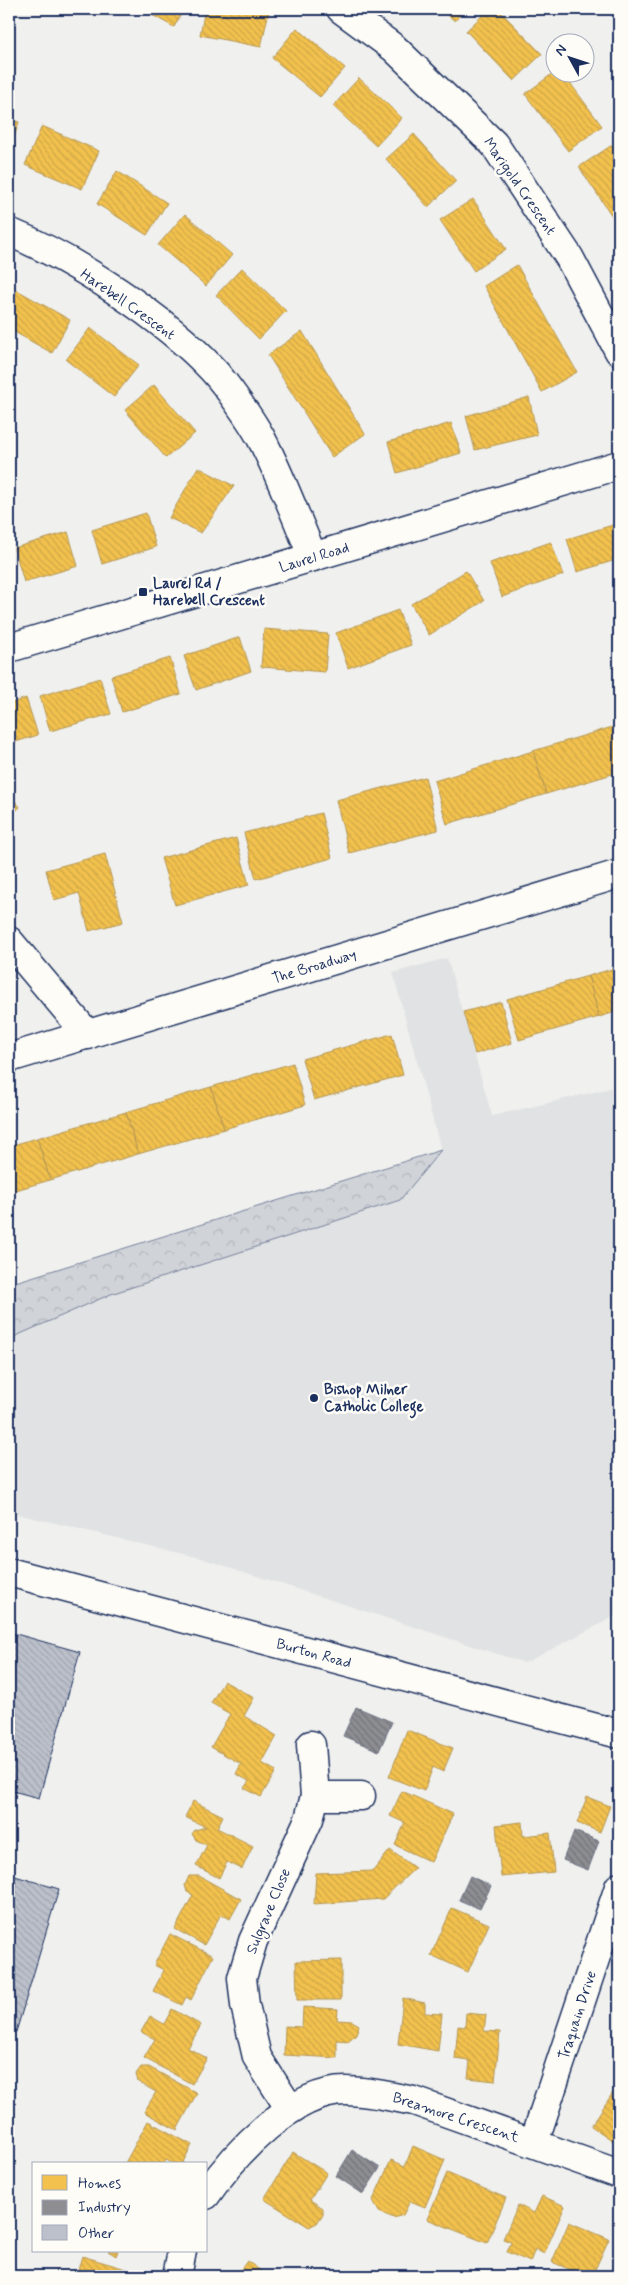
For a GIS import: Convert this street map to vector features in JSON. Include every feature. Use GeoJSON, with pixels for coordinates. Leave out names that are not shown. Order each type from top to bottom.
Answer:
{"type":"FeatureCollection","features":[{"type":"Feature","properties":{"kind":"street","name":"Marigold Crescent"},"geometry":{"type":"LineString","coordinates":[[341,9],[394,48],[494,144],[569,256],[619,351]]}},
{"type":"Feature","properties":{"kind":"street","name":"Harebell Crescent"},"geometry":{"type":"LineString","coordinates":[[9,232],[39,244],[111,289],[160,323],[213,370],[261,438],[312,557]]}},
{"type":"Feature","properties":{"kind":"street","name":"Laurel Road"},"geometry":{"type":"LineString","coordinates":[[9,648],[619,465]]}},
{"type":"Feature","properties":{"kind":"street","name":"The Broadway"},"geometry":{"type":"LineString","coordinates":[[9,1058],[619,874]]}},
{"type":"Feature","properties":{"kind":"street"},"geometry":{"type":"LineString","coordinates":[[9,942],[88,1035]]}},
{"type":"Feature","properties":{"kind":"street","name":"Burton Road"},"geometry":{"type":"LineString","coordinates":[[9,1572],[619,1734]]}},
{"type":"Feature","properties":{"kind":"street","name":"Sulgrave Close"},"geometry":{"type":"LineString","coordinates":[[290,2109],[257,2057],[245,2006],[242,1978],[253,1941],[309,1818],[315,1796],[311,1744]]}},
{"type":"Feature","properties":{"kind":"street"},"geometry":{"type":"LineString","coordinates":[[315,1796],[361,1796]]}},
{"type":"Feature","properties":{"kind":"street","name":"Traquain Drive"},"geometry":{"type":"LineString","coordinates":[[534,2142],[619,1887]]}},
{"type":"Feature","properties":{"kind":"street","name":"Breamore Crescent"},"geometry":{"type":"LineString","coordinates":[[208,2193],[247,2147],[290,2109],[314,2098],[345,2091],[381,2094],[414,2102],[534,2142],[619,2174]]}},
{"type":"Feature","properties":{"kind":"street"},"geometry":{"type":"LineString","coordinates":[[177,2276],[182,2252]]}},
{"type":"Feature","properties":{"kind":"shaded area","name":"Bishop Milner Catholic College"},"geometry":{"type":"Polygon","coordinates":[[[447,958],[492,1116],[619,1086],[619,1614],[525,1663],[204,1559],[9,1512],[9,1284],[441,1150],[393,973],[447,958]]]}},
{"type":"Feature","properties":{"kind":"green space"},"geometry":{"type":"Polygon","coordinates":[[[441,1150],[400,1200],[111,1294],[9,1339],[9,1284],[441,1150]]]}},
{"type":"Feature","properties":{"kind":"building: Homes"},"geometry":{"type":"Polygon","coordinates":[[[141,9],[184,9],[174,27],[141,9]]]}},
{"type":"Feature","properties":{"kind":"building: Homes"},"geometry":{"type":"Polygon","coordinates":[[[205,9],[269,11],[261,47],[200,35],[205,9]]]}},
{"type":"Feature","properties":{"kind":"building: Homes"},"geometry":{"type":"Polygon","coordinates":[[[440,9],[465,9],[455,21],[440,9]]]}},
{"type":"Feature","properties":{"kind":"building: Homes"},"geometry":{"type":"Polygon","coordinates":[[[489,9],[498,9],[542,54],[514,81],[466,31],[489,9]]]}},
{"type":"Feature","properties":{"kind":"building: Homes"},"geometry":{"type":"Polygon","coordinates":[[[297,28],[345,68],[320,97],[272,58],[297,28]]]}},
{"type":"Feature","properties":{"kind":"building: Homes"},"geometry":{"type":"Polygon","coordinates":[[[359,78],[402,118],[376,146],[333,106],[359,78]]]}},
{"type":"Feature","properties":{"kind":"building: Homes"},"geometry":{"type":"Polygon","coordinates":[[[546,78],[546,82],[569,82],[602,126],[568,151],[525,94],[546,78]]]}},
{"type":"Feature","properties":{"kind":"building: Homes"},"geometry":{"type":"Polygon","coordinates":[[[9,119],[19,122],[9,153],[9,119]]]}},
{"type":"Feature","properties":{"kind":"building: Homes"},"geometry":{"type":"Polygon","coordinates":[[[42,126],[99,151],[82,189],[25,165],[42,126]]]}},
{"type":"Feature","properties":{"kind":"building: Homes"},"geometry":{"type":"Polygon","coordinates":[[[414,134],[456,181],[428,207],[386,159],[414,134]]]}},
{"type":"Feature","properties":{"kind":"building: Homes"},"geometry":{"type":"Polygon","coordinates":[[[612,145],[619,155],[619,215],[614,219],[579,167],[612,145]]]}},
{"type":"Feature","properties":{"kind":"building: Homes"},"geometry":{"type":"Polygon","coordinates":[[[117,171],[167,203],[147,235],[97,204],[117,171]]]}},
{"type":"Feature","properties":{"kind":"building: Homes"},"geometry":{"type":"Polygon","coordinates":[[[473,199],[506,249],[474,271],[440,220],[473,199]]]}},
{"type":"Feature","properties":{"kind":"building: Homes"},"geometry":{"type":"Polygon","coordinates":[[[185,214],[232,255],[206,286],[158,245],[185,214]]]}},
{"type":"Feature","properties":{"kind":"building: Homes"},"geometry":{"type":"Polygon","coordinates":[[[517,265],[577,372],[542,392],[484,286],[517,265]]]}},
{"type":"Feature","properties":{"kind":"building: Homes"},"geometry":{"type":"Polygon","coordinates":[[[242,268],[286,311],[259,339],[216,295],[242,268]]]}},
{"type":"Feature","properties":{"kind":"building: Homes"},"geometry":{"type":"Polygon","coordinates":[[[17,290],[70,320],[52,353],[9,329],[9,304],[17,290]]]}},
{"type":"Feature","properties":{"kind":"building: Homes"},"geometry":{"type":"Polygon","coordinates":[[[90,328],[139,365],[114,397],[66,360],[90,328]]]}},
{"type":"Feature","properties":{"kind":"building: Homes"},"geometry":{"type":"Polygon","coordinates":[[[302,331],[365,434],[332,457],[268,355],[302,331]]]}},
{"type":"Feature","properties":{"kind":"building: Homes"},"geometry":{"type":"Polygon","coordinates":[[[154,385],[195,433],[166,458],[125,410],[154,385]]]}},
{"type":"Feature","properties":{"kind":"building: Homes"},"geometry":{"type":"Polygon","coordinates":[[[529,397],[537,435],[475,450],[466,416],[529,397]]]}},
{"type":"Feature","properties":{"kind":"building: Homes"},"geometry":{"type":"Polygon","coordinates":[[[451,423],[461,453],[397,473],[388,442],[451,423]]]}},
{"type":"Feature","properties":{"kind":"building: Homes"},"geometry":{"type":"Polygon","coordinates":[[[198,467],[234,486],[201,533],[169,518],[198,467]]]}},
{"type":"Feature","properties":{"kind":"building: Homes"},"geometry":{"type":"Polygon","coordinates":[[[146,513],[156,547],[102,564],[92,530],[146,513]]]}},
{"type":"Feature","properties":{"kind":"building: Homes"},"geometry":{"type":"Polygon","coordinates":[[[619,523],[619,559],[577,572],[567,539],[619,523]]]}},
{"type":"Feature","properties":{"kind":"building: Homes"},"geometry":{"type":"Polygon","coordinates":[[[68,532],[78,566],[24,582],[14,548],[68,532]]]}},
{"type":"Feature","properties":{"kind":"building: Homes"},"geometry":{"type":"Polygon","coordinates":[[[551,542],[563,575],[502,597],[490,563],[551,542]]]}},
{"type":"Feature","properties":{"kind":"building: Homes"},"geometry":{"type":"Polygon","coordinates":[[[466,571],[484,601],[429,635],[411,604],[466,571]]]}},
{"type":"Feature","properties":{"kind":"building: Homes"},"geometry":{"type":"Polygon","coordinates":[[[398,610],[411,645],[348,668],[336,633],[398,610]]]}},
{"type":"Feature","properties":{"kind":"building: Homes"},"geometry":{"type":"Polygon","coordinates":[[[264,629],[328,634],[325,672],[261,667],[264,629]]]}},
{"type":"Feature","properties":{"kind":"building: Homes"},"geometry":{"type":"Polygon","coordinates":[[[240,637],[251,671],[196,690],[184,656],[240,637]]]}},
{"type":"Feature","properties":{"kind":"building: Homes"},"geometry":{"type":"Polygon","coordinates":[[[170,658],[181,694],[122,712],[111,676],[170,658]]]}},
{"type":"Feature","properties":{"kind":"building: Homes"},"geometry":{"type":"Polygon","coordinates":[[[100,678],[111,714],[50,731],[40,696],[100,678]]]}},
{"type":"Feature","properties":{"kind":"building: Homes"},"geometry":{"type":"Polygon","coordinates":[[[26,698],[38,735],[9,744],[9,704],[26,698]]]}},
{"type":"Feature","properties":{"kind":"building: Homes"},"geometry":{"type":"Polygon","coordinates":[[[619,725],[619,772],[546,794],[533,751],[619,725]]]}},
{"type":"Feature","properties":{"kind":"building: Homes"},"geometry":{"type":"Polygon","coordinates":[[[533,751],[546,794],[447,824],[434,781],[533,751]]]}},
{"type":"Feature","properties":{"kind":"building: Homes"},"geometry":{"type":"Polygon","coordinates":[[[425,777],[438,830],[349,853],[336,800],[425,777]]]}},
{"type":"Feature","properties":{"kind":"building: Homes"},"geometry":{"type":"Polygon","coordinates":[[[9,794],[20,807],[9,817],[9,794]]]}},
{"type":"Feature","properties":{"kind":"building: Homes"},"geometry":{"type":"Polygon","coordinates":[[[321,813],[332,858],[256,879],[244,833],[321,813]]]}},
{"type":"Feature","properties":{"kind":"building: Homes"},"geometry":{"type":"Polygon","coordinates":[[[236,838],[249,885],[175,905],[161,858],[236,838]]]}},
{"type":"Feature","properties":{"kind":"building: Homes"},"geometry":{"type":"Polygon","coordinates":[[[105,854],[123,922],[89,931],[79,893],[54,900],[46,870],[105,854]]]}},
{"type":"Feature","properties":{"kind":"building: Homes"},"geometry":{"type":"Polygon","coordinates":[[[619,967],[619,1011],[599,1017],[588,976],[619,967]]]}},
{"type":"Feature","properties":{"kind":"building: Homes"},"geometry":{"type":"Polygon","coordinates":[[[588,976],[599,1017],[519,1040],[507,999],[588,976]]]}},
{"type":"Feature","properties":{"kind":"building: Homes"},"geometry":{"type":"Polygon","coordinates":[[[501,1002],[512,1043],[475,1054],[463,1012],[501,1002]]]}},
{"type":"Feature","properties":{"kind":"building: Homes"},"geometry":{"type":"Polygon","coordinates":[[[392,1034],[403,1075],[314,1100],[302,1059],[392,1034]]]}},
{"type":"Feature","properties":{"kind":"building: Homes"},"geometry":{"type":"Polygon","coordinates":[[[293,1063],[305,1105],[224,1129],[211,1087],[293,1063]]]}},
{"type":"Feature","properties":{"kind":"building: Homes"},"geometry":{"type":"Polygon","coordinates":[[[211,1087],[224,1129],[138,1154],[126,1112],[211,1087]]]}},
{"type":"Feature","properties":{"kind":"building: Homes"},"geometry":{"type":"Polygon","coordinates":[[[126,1112],[138,1154],[50,1180],[37,1138],[126,1112]]]}},
{"type":"Feature","properties":{"kind":"building: Homes"},"geometry":{"type":"Polygon","coordinates":[[[37,1138],[50,1180],[9,1192],[9,1146],[37,1138]]]}},
{"type":"Feature","properties":{"kind":"building: Homes"},"geometry":{"type":"Polygon","coordinates":[[[224,1681],[254,1698],[244,1716],[277,1736],[262,1763],[276,1771],[261,1797],[244,1788],[249,1781],[236,1774],[241,1764],[211,1747],[230,1714],[211,1703],[224,1681]]]}},
{"type":"Feature","properties":{"kind":"building: Homes"},"geometry":{"type":"Polygon","coordinates":[[[407,1730],[453,1748],[443,1772],[433,1767],[424,1791],[389,1777],[407,1730]]]}},
{"type":"Feature","properties":{"kind":"building: Homes"},"geometry":{"type":"Polygon","coordinates":[[[402,1791],[453,1814],[431,1862],[395,1845],[405,1823],[390,1816],[402,1791]]]}},
{"type":"Feature","properties":{"kind":"building: Homes"},"geometry":{"type":"Polygon","coordinates":[[[587,1797],[610,1806],[600,1832],[577,1823],[587,1797]]]}},
{"type":"Feature","properties":{"kind":"building: Homes"},"geometry":{"type":"Polygon","coordinates":[[[193,1801],[223,1816],[217,1828],[253,1846],[242,1869],[227,1862],[219,1878],[196,1866],[207,1845],[196,1840],[192,1834],[195,1830],[206,1827],[185,1817],[193,1801]]]}},
{"type":"Feature","properties":{"kind":"building: Homes"},"geometry":{"type":"Polygon","coordinates":[[[522,1822],[523,1836],[550,1833],[554,1872],[501,1877],[496,1825],[522,1822]]]}},
{"type":"Feature","properties":{"kind":"building: Homes"},"geometry":{"type":"Polygon","coordinates":[[[390,1850],[415,1868],[383,1899],[314,1904],[316,1873],[373,1871],[390,1850]]]}},
{"type":"Feature","properties":{"kind":"building: Homes"},"geometry":{"type":"Polygon","coordinates":[[[189,1876],[199,1876],[241,1899],[230,1919],[221,1914],[204,1945],[175,1929],[193,1895],[187,1892],[185,1885],[189,1876]]]}},
{"type":"Feature","properties":{"kind":"building: Homes"},"geometry":{"type":"Polygon","coordinates":[[[452,1908],[489,1924],[468,1972],[431,1955],[452,1908]]]}},
{"type":"Feature","properties":{"kind":"building: Homes"},"geometry":{"type":"Polygon","coordinates":[[[170,1934],[213,1956],[191,2000],[186,1997],[182,2005],[153,1991],[164,1970],[154,1965],[170,1934]]]}},
{"type":"Feature","properties":{"kind":"building: Homes"},"geometry":{"type":"Polygon","coordinates":[[[341,1960],[341,2000],[297,2000],[296,1961],[341,1960]]]}},
{"type":"Feature","properties":{"kind":"building: Homes"},"geometry":{"type":"Polygon","coordinates":[[[403,1998],[425,2003],[425,2013],[442,2014],[438,2051],[398,2044],[403,1998]]]}},
{"type":"Feature","properties":{"kind":"building: Homes"},"geometry":{"type":"Polygon","coordinates":[[[303,2007],[338,2009],[337,2020],[352,2021],[359,2025],[356,2034],[348,2041],[337,2040],[337,2058],[284,2055],[285,2026],[302,2027],[303,2007]]]}},
{"type":"Feature","properties":{"kind":"building: Homes"},"geometry":{"type":"Polygon","coordinates":[[[172,2009],[201,2025],[188,2048],[207,2058],[192,2084],[144,2058],[155,2039],[141,2032],[150,2016],[164,2024],[172,2009]]]}},
{"type":"Feature","properties":{"kind":"building: Homes"},"geometry":{"type":"Polygon","coordinates":[[[466,2013],[486,2015],[484,2031],[500,2032],[495,2081],[468,2078],[470,2061],[455,2059],[458,2026],[465,2027],[466,2013]]]}},
{"type":"Feature","properties":{"kind":"building: Homes"},"geometry":{"type":"Polygon","coordinates":[[[141,2067],[149,2067],[197,2093],[177,2130],[144,2112],[156,2092],[138,2082],[136,2074],[141,2067]]]}},
{"type":"Feature","properties":{"kind":"building: Homes"},"geometry":{"type":"Polygon","coordinates":[[[614,2091],[619,2094],[619,2136],[615,2142],[591,2126],[614,2091]]]}},
{"type":"Feature","properties":{"kind":"building: Homes"},"geometry":{"type":"Polygon","coordinates":[[[148,2121],[192,2145],[183,2162],[170,2162],[166,2160],[165,2162],[126,2162],[148,2121]]]}},
{"type":"Feature","properties":{"kind":"building: Homes"},"geometry":{"type":"Polygon","coordinates":[[[413,2146],[445,2160],[425,2207],[410,2201],[403,2215],[394,2218],[379,2212],[373,2200],[391,2160],[405,2166],[413,2146]]]}},
{"type":"Feature","properties":{"kind":"building: Homes"},"geometry":{"type":"Polygon","coordinates":[[[293,2152],[327,2173],[310,2200],[323,2208],[323,2214],[317,2223],[309,2227],[264,2199],[293,2152]]]}},
{"type":"Feature","properties":{"kind":"building: Homes"},"geometry":{"type":"Polygon","coordinates":[[[447,2173],[506,2198],[487,2243],[427,2219],[447,2173]]]}},
{"type":"Feature","properties":{"kind":"building: Homes"},"geometry":{"type":"Polygon","coordinates":[[[542,2196],[565,2206],[544,2254],[535,2249],[530,2262],[507,2252],[511,2242],[503,2239],[518,2205],[534,2213],[542,2196]]]}},
{"type":"Feature","properties":{"kind":"building: Homes"},"geometry":{"type":"Polygon","coordinates":[[[569,2222],[609,2239],[592,2276],[585,2276],[552,2262],[569,2222]]]}},
{"type":"Feature","properties":{"kind":"building: Homes"},"geometry":{"type":"Polygon","coordinates":[[[110,2252],[118,2252],[116,2256],[110,2252]]]}},
{"type":"Feature","properties":{"kind":"building: Homes"},"geometry":{"type":"Polygon","coordinates":[[[82,2256],[133,2271],[131,2276],[76,2276],[82,2256]]]}},
{"type":"Feature","properties":{"kind":"building: Homes"},"geometry":{"type":"Polygon","coordinates":[[[619,2260],[619,2271],[614,2267],[619,2260]]]}},
{"type":"Feature","properties":{"kind":"building: Homes"},"geometry":{"type":"Polygon","coordinates":[[[247,2261],[268,2276],[236,2276],[247,2261]]]}},
{"type":"Feature","properties":{"kind":"building: Homes"},"geometry":{"type":"Polygon","coordinates":[[[351,2271],[359,2276],[347,2276],[351,2271]]]}},
{"type":"Feature","properties":{"kind":"building: Industry"},"geometry":{"type":"Polygon","coordinates":[[[356,1707],[392,1722],[379,1751],[343,1736],[356,1707]]]}},
{"type":"Feature","properties":{"kind":"building: Industry"},"geometry":{"type":"Polygon","coordinates":[[[574,1831],[599,1841],[588,1870],[563,1860],[574,1831]]]}},
{"type":"Feature","properties":{"kind":"building: Industry"},"geometry":{"type":"Polygon","coordinates":[[[470,1876],[491,1886],[480,1909],[459,1900],[470,1876]]]}},
{"type":"Feature","properties":{"kind":"building: Industry"},"geometry":{"type":"Polygon","coordinates":[[[352,2150],[380,2168],[363,2194],[336,2176],[352,2150]]]}},
{"type":"Feature","properties":{"kind":"building: Other"},"geometry":{"type":"Polygon","coordinates":[[[9,1632],[80,1652],[39,1798],[9,1790],[9,1632]]]}},
{"type":"Feature","properties":{"kind":"building: Other"},"geometry":{"type":"Polygon","coordinates":[[[15,1876],[59,1889],[16,2032],[9,2029],[9,1899],[15,1876]]]}},
{"type":"Feature","properties":{"kind":"place","name":"Laurel Rd / Harebell Crescent"},"geometry":{"type":"Point","coordinates":[143,592]}},
{"type":"Feature","properties":{"kind":"place","name":"Bishop Milner Catholic College"},"geometry":{"type":"Point","coordinates":[314,1398]}}]}
